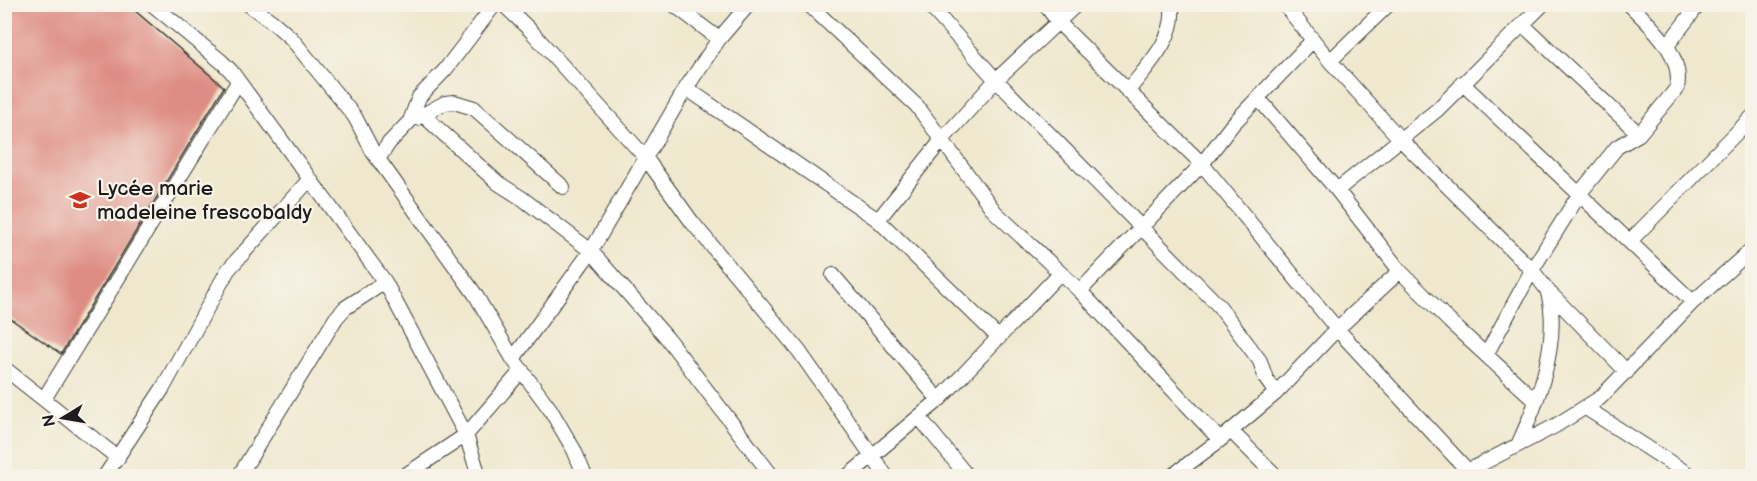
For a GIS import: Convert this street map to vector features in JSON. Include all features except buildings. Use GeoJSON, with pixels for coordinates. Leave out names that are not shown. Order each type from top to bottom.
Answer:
{"type":"FeatureCollection","features":[{"type":"Feature","properties":{"kind":"street"},"geometry":{"type":"LineString","coordinates":[[152,4],[222,62],[385,282],[466,435],[479,477]]}},
{"type":"Feature","properties":{"kind":"street"},"geometry":{"type":"LineString","coordinates":[[248,4],[291,38],[355,117],[378,159],[475,294],[518,365],[550,409],[574,450],[585,477]]}},
{"type":"Feature","properties":{"kind":"street"},"geometry":{"type":"LineString","coordinates":[[378,159],[389,143],[410,121],[420,97],[445,70],[495,4]]}},
{"type":"Feature","properties":{"kind":"street"},"geometry":{"type":"LineString","coordinates":[[503,4],[645,157],[692,222],[799,351],[886,477]]}},
{"type":"Feature","properties":{"kind":"street"},"geometry":{"type":"LineString","coordinates":[[673,4],[719,39]]}},
{"type":"Feature","properties":{"kind":"street"},"geometry":{"type":"LineString","coordinates":[[404,477],[466,435],[518,365],[591,251],[686,88],[719,39],[749,4]]}},
{"type":"Feature","properties":{"kind":"street"},"geometry":{"type":"LineString","coordinates":[[808,4],[917,106],[940,141],[995,212],[1080,291],[1220,441]]}},
{"type":"Feature","properties":{"kind":"street"},"geometry":{"type":"LineString","coordinates":[[928,4],[996,80],[1219,306],[1260,361],[1266,379],[1276,393]]}},
{"type":"Feature","properties":{"kind":"street"},"geometry":{"type":"LineString","coordinates":[[1045,4],[1058,22],[1202,164],[1337,329],[1463,474],[1586,408],[1600,398],[1693,302],[1752,249]]}},
{"type":"Feature","properties":{"kind":"street"},"geometry":{"type":"LineString","coordinates":[[878,220],[940,141],[996,80],[1077,4]]}},
{"type":"Feature","properties":{"kind":"street"},"geometry":{"type":"LineString","coordinates":[[1284,4],[1330,61],[1401,140],[1532,270],[1548,291],[1626,372]]}},
{"type":"Feature","properties":{"kind":"street"},"geometry":{"type":"LineString","coordinates":[[1330,61],[1389,4]]}},
{"type":"Feature","properties":{"kind":"street"},"geometry":{"type":"LineString","coordinates":[[1337,190],[1437,110],[1543,4]]}},
{"type":"Feature","properties":{"kind":"street"},"geometry":{"type":"LineString","coordinates":[[1486,355],[1532,270],[1580,193],[1617,147],[1639,134],[1677,88],[1676,71],[1667,46],[1629,4]]}},
{"type":"Feature","properties":{"kind":"street"},"geometry":{"type":"LineString","coordinates":[[1667,46],[1700,4]]}},
{"type":"Feature","properties":{"kind":"street"},"geometry":{"type":"LineString","coordinates":[[1128,91],[1157,54],[1169,32],[1173,21],[1172,6]]}},
{"type":"Feature","properties":{"kind":"street"},"geometry":{"type":"LineString","coordinates":[[1522,24],[1639,134]]}},
{"type":"Feature","properties":{"kind":"street"},"geometry":{"type":"LineString","coordinates":[[1080,291],[1142,229],[1202,164],[1232,125],[1313,40]]}},
{"type":"Feature","properties":{"kind":"street"},"geometry":{"type":"LineString","coordinates":[[44,399],[238,82]]}},
{"type":"Feature","properties":{"kind":"street"},"geometry":{"type":"LineString","coordinates":[[1462,83],[1693,302]]}},
{"type":"Feature","properties":{"kind":"street"},"geometry":{"type":"LineString","coordinates":[[686,88],[878,220],[999,338]]}},
{"type":"Feature","properties":{"kind":"street"},"geometry":{"type":"LineString","coordinates":[[1258,98],[1337,190],[1400,271],[1536,401]]}},
{"type":"Feature","properties":{"kind":"street"},"geometry":{"type":"LineString","coordinates":[[410,121],[445,103],[454,102],[474,108],[562,187]]}},
{"type":"Feature","properties":{"kind":"street"},"geometry":{"type":"LineString","coordinates":[[423,115],[498,183],[523,199],[591,251],[667,338],[772,477]]}},
{"type":"Feature","properties":{"kind":"street"},"geometry":{"type":"LineString","coordinates":[[1630,241],[1752,117]]}},
{"type":"Feature","properties":{"kind":"street"},"geometry":{"type":"LineString","coordinates":[[369,145],[389,143]]}},
{"type":"Feature","properties":{"kind":"street"},"geometry":{"type":"LineString","coordinates":[[105,477],[163,388],[228,270],[309,180]]}},
{"type":"Feature","properties":{"kind":"street"},"geometry":{"type":"LineString","coordinates":[[1172,477],[1220,441],[1276,393],[1337,329],[1400,271]]}},
{"type":"Feature","properties":{"kind":"street"},"geometry":{"type":"LineString","coordinates":[[848,477],[871,455],[939,400],[1060,273]]}},
{"type":"Feature","properties":{"kind":"street"},"geometry":{"type":"LineString","coordinates":[[833,275],[939,400]]}},
{"type":"Feature","properties":{"kind":"street"},"geometry":{"type":"LineString","coordinates":[[239,477],[336,318],[345,308],[385,282]]}},
{"type":"Feature","properties":{"kind":"street"},"geometry":{"type":"LineString","coordinates":[[1518,445],[1532,415],[1551,339],[1553,318],[1548,291]]}},
{"type":"Feature","properties":{"kind":"street"},"geometry":{"type":"LineString","coordinates":[[6,374],[44,399],[118,458]]}},
{"type":"Feature","properties":{"kind":"street"},"geometry":{"type":"LineString","coordinates":[[1586,408],[1691,477]]}},
{"type":"Feature","properties":{"kind":"street"},"geometry":{"type":"LineString","coordinates":[[919,417],[967,477]]}},
{"type":"Feature","properties":{"kind":"street"},"geometry":{"type":"LineString","coordinates":[[1231,431],[1276,477]]}},
{"type":"Feature","properties":{"kind":"place","name":"Lycée marie madeleine frescobaldy"},"geometry":{"type":"Point","coordinates":[80,200]}}]}
